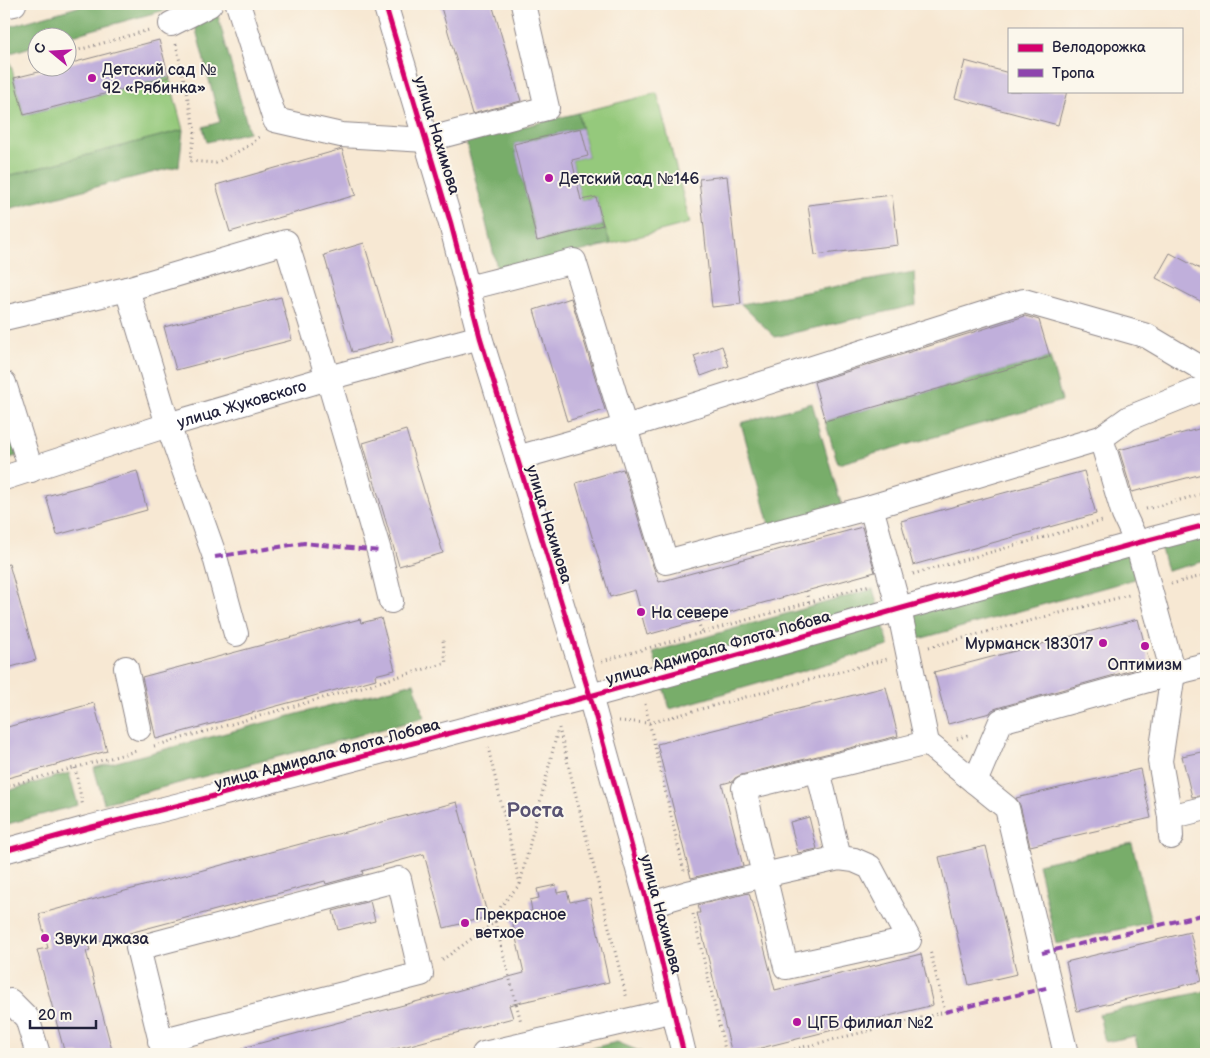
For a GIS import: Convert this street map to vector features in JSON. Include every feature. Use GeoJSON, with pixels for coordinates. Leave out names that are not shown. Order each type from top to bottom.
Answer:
{"type":"FeatureCollection","features":[{"type":"Feature","properties":{"kind":"street"},"geometry":{"type":"LineString","coordinates":[[4,6],[14,4]]}},
{"type":"Feature","properties":{"kind":"street"},"geometry":{"type":"LineString","coordinates":[[172,24],[210,4]]}},
{"type":"Feature","properties":{"kind":"street"},"geometry":{"type":"LineString","coordinates":[[238,4],[275,120],[341,135],[426,140],[547,108],[523,4]]}},
{"type":"Feature","properties":{"kind":"street","name":"улица Нахимова"},"geometry":{"type":"LineString","coordinates":[[384,4],[451,224],[480,337],[590,696],[648,905],[684,1054]]}},
{"type":"Feature","properties":{"kind":"street"},"geometry":{"type":"LineString","coordinates":[[4,318],[127,290],[286,242],[379,551],[391,601]]}},
{"type":"Feature","properties":{"kind":"street"},"geometry":{"type":"LineString","coordinates":[[468,288],[574,261],[666,562],[871,507],[1101,438],[1128,418],[1206,387]]}},
{"type":"Feature","properties":{"kind":"street"},"geometry":{"type":"LineString","coordinates":[[127,290],[168,425],[215,556],[236,634]]}},
{"type":"Feature","properties":{"kind":"street"},"geometry":{"type":"LineString","coordinates":[[517,458],[626,427],[1024,300],[1147,336],[1206,371]]}},
{"type":"Feature","properties":{"kind":"street","name":"улица Жуковского"},"geometry":{"type":"LineString","coordinates":[[4,478],[168,425],[328,378],[480,337]]}},
{"type":"Feature","properties":{"kind":"street"},"geometry":{"type":"LineString","coordinates":[[4,383],[31,470]]}},
{"type":"Feature","properties":{"kind":"street"},"geometry":{"type":"LineString","coordinates":[[1101,438],[1124,515],[1137,543],[1173,672],[1160,761],[1171,827],[1206,808]]}},
{"type":"Feature","properties":{"kind":"street"},"geometry":{"type":"LineString","coordinates":[[871,507],[898,608],[930,746],[1007,808],[1066,1054]]}},
{"type":"Feature","properties":{"kind":"street","name":"улица Адмирала Флота Лобова"},"geometry":{"type":"LineString","coordinates":[[4,851],[590,696],[898,608],[1206,525]]}},
{"type":"Feature","properties":{"kind":"street"},"geometry":{"type":"LineString","coordinates":[[975,782],[1001,721],[1173,672],[1206,665]]}},
{"type":"Feature","properties":{"kind":"street"},"geometry":{"type":"LineString","coordinates":[[126,668],[140,742]]}},
{"type":"Feature","properties":{"kind":"street"},"geometry":{"type":"LineString","coordinates":[[648,905],[688,893],[764,875],[839,858],[854,860],[870,868],[909,940],[786,968],[764,875],[744,788],[930,746]]}},
{"type":"Feature","properties":{"kind":"street"},"geometry":{"type":"LineString","coordinates":[[818,770],[839,858]]}},
{"type":"Feature","properties":{"kind":"street"},"geometry":{"type":"LineString","coordinates":[[399,878],[421,974],[162,1047],[138,948],[399,878]]}},
{"type":"Feature","properties":{"kind":"street"},"geometry":{"type":"LineString","coordinates":[[4,1003],[10,1001],[27,1018],[38,1054]]}},
{"type":"Feature","properties":{"kind":"street"},"geometry":{"type":"LineString","coordinates":[[484,1054],[674,1010]]}},
{"type":"Feature","properties":{"kind":"path"},"geometry":{"type":"LineString","coordinates":[[78,50],[172,24],[195,131],[190,161],[216,163],[252,144],[275,120]]}},
{"type":"Feature","properties":{"kind":"path"},"geometry":{"type":"LineString","coordinates":[[806,591],[810,603]]}},
{"type":"Feature","properties":{"kind":"path"},"geometry":{"type":"LineString","coordinates":[[698,621],[702,633]]}},
{"type":"Feature","properties":{"kind":"path"},"geometry":{"type":"LineString","coordinates":[[4,787],[140,742],[446,663],[442,640]]}},
{"type":"Feature","properties":{"kind":"path"},"geometry":{"type":"LineString","coordinates":[[640,681],[726,1054]]}},
{"type":"Feature","properties":{"kind":"path"},"geometry":{"type":"LineString","coordinates":[[930,746],[1001,721]]}},
{"type":"Feature","properties":{"kind":"path"},"geometry":{"type":"LineString","coordinates":[[421,974],[495,922],[501,906],[520,884],[559,727],[632,1019]]}},
{"type":"Feature","properties":{"kind":"path"},"geometry":{"type":"LineString","coordinates":[[487,745],[520,884]]}},
{"type":"Feature","properties":{"kind":"path"},"geometry":{"type":"LineString","coordinates":[[495,922],[526,1044]]}},
{"type":"Feature","properties":{"kind":"path"},"geometry":{"type":"LineString","coordinates":[[775,1054],[945,1012],[930,950],[909,940]]}},
{"type":"Feature","properties":{"kind":"green space"},"geometry":{"type":"Polygon","coordinates":[[[88,4],[187,4],[78,34],[78,28],[28,28],[28,48],[4,55],[4,28],[88,4]]]}},
{"type":"Feature","properties":{"kind":"green space"},"geometry":{"type":"Polygon","coordinates":[[[218,16],[249,132],[207,142],[203,127],[220,122],[194,22],[218,16]]]}},
{"type":"Feature","properties":{"kind":"green space"},"geometry":{"type":"Polygon","coordinates":[[[8,54],[24,115],[169,77],[183,130],[4,177],[4,55],[8,54]]]}},
{"type":"Feature","properties":{"kind":"green space"},"geometry":{"type":"Polygon","coordinates":[[[657,93],[690,223],[611,244],[603,225],[596,197],[581,200],[572,160],[588,156],[578,113],[657,93]]]}},
{"type":"Feature","properties":{"kind":"green space"},"geometry":{"type":"Polygon","coordinates":[[[578,113],[581,128],[514,144],[537,241],[603,225],[611,244],[498,272],[466,141],[578,113]]]}},
{"type":"Feature","properties":{"kind":"green space"},"geometry":{"type":"Polygon","coordinates":[[[183,130],[179,166],[4,210],[4,177],[183,130]]]}},
{"type":"Feature","properties":{"kind":"green space"},"geometry":{"type":"Polygon","coordinates":[[[914,272],[916,305],[775,337],[741,304],[914,272]]]}},
{"type":"Feature","properties":{"kind":"green space"},"geometry":{"type":"Polygon","coordinates":[[[1050,357],[1062,401],[838,464],[825,421],[1050,357]]]}},
{"type":"Feature","properties":{"kind":"green space"},"geometry":{"type":"Polygon","coordinates":[[[812,403],[842,507],[770,528],[741,423],[812,403]]]}},
{"type":"Feature","properties":{"kind":"green space"},"geometry":{"type":"Polygon","coordinates":[[[4,404],[19,455],[4,460],[4,404]]]}},
{"type":"Feature","properties":{"kind":"green space"},"geometry":{"type":"Polygon","coordinates":[[[1206,533],[1206,561],[1167,571],[1160,545],[1206,533]]]}},
{"type":"Feature","properties":{"kind":"green space"},"geometry":{"type":"Polygon","coordinates":[[[1128,553],[1135,579],[919,639],[912,613],[1128,553]]]}},
{"type":"Feature","properties":{"kind":"green space"},"geometry":{"type":"Polygon","coordinates":[[[873,589],[878,606],[658,669],[653,652],[873,589]]]}},
{"type":"Feature","properties":{"kind":"green space"},"geometry":{"type":"Polygon","coordinates":[[[882,620],[889,646],[670,709],[662,683],[882,620]]]}},
{"type":"Feature","properties":{"kind":"green space"},"geometry":{"type":"Polygon","coordinates":[[[414,683],[424,718],[104,803],[94,768],[414,683]]]}},
{"type":"Feature","properties":{"kind":"green space"},"geometry":{"type":"Polygon","coordinates":[[[69,773],[78,805],[4,825],[4,792],[69,773]]]}},
{"type":"Feature","properties":{"kind":"green space"},"geometry":{"type":"Polygon","coordinates":[[[1132,843],[1151,922],[1056,944],[1038,864],[1132,843]]]}},
{"type":"Feature","properties":{"kind":"green space"},"geometry":{"type":"Polygon","coordinates":[[[1206,991],[1206,1054],[1139,1054],[1135,1036],[1105,1042],[1099,1014],[1206,991]]]}},
{"type":"Feature","properties":{"kind":"green space"},"geometry":{"type":"Polygon","coordinates":[[[617,1042],[646,1054],[567,1054],[617,1042]]]}},
{"type":"Feature","properties":{"kind":"building"},"geometry":{"type":"Polygon","coordinates":[[[440,4],[492,4],[521,101],[472,114],[440,4]]]}},
{"type":"Feature","properties":{"kind":"building","name":"Детский сад № 92 «Рябинка»"},"geometry":{"type":"Polygon","coordinates":[[[159,40],[169,77],[24,115],[14,78],[28,75],[28,78],[78,78],[78,61],[159,40]]]}},
{"type":"Feature","properties":{"kind":"building"},"geometry":{"type":"Polygon","coordinates":[[[965,61],[1008,73],[1008,92],[1067,92],[1058,125],[955,98],[965,61]]]}},
{"type":"Feature","properties":{"kind":"building","name":"Детский сад №146"},"geometry":{"type":"Polygon","coordinates":[[[581,128],[588,156],[572,160],[581,200],[596,197],[603,225],[537,241],[514,144],[581,128]]]}},
{"type":"Feature","properties":{"kind":"building"},"geometry":{"type":"Polygon","coordinates":[[[342,149],[356,195],[230,232],[216,185],[342,149]]]}},
{"type":"Feature","properties":{"kind":"building"},"geometry":{"type":"Polygon","coordinates":[[[727,176],[741,304],[712,307],[699,179],[727,176]]]}},
{"type":"Feature","properties":{"kind":"building"},"geometry":{"type":"Polygon","coordinates":[[[892,195],[898,245],[815,255],[808,205],[892,195]]]}},
{"type":"Feature","properties":{"kind":"building"},"geometry":{"type":"Polygon","coordinates":[[[364,243],[393,341],[352,352],[324,255],[364,243]]]}},
{"type":"Feature","properties":{"kind":"building"},"geometry":{"type":"Polygon","coordinates":[[[1170,253],[1206,272],[1206,304],[1156,278],[1170,253]]]}},
{"type":"Feature","properties":{"kind":"building"},"geometry":{"type":"Polygon","coordinates":[[[281,297],[292,340],[176,370],[164,327],[281,297]]]}},
{"type":"Feature","properties":{"kind":"building"},"geometry":{"type":"Polygon","coordinates":[[[571,298],[605,410],[567,421],[534,310],[571,298]]]}},
{"type":"Feature","properties":{"kind":"building"},"geometry":{"type":"Polygon","coordinates":[[[1025,316],[1039,320],[1050,357],[825,421],[814,382],[1025,316]]]}},
{"type":"Feature","properties":{"kind":"building"},"geometry":{"type":"Polygon","coordinates":[[[722,346],[729,366],[701,376],[694,356],[722,346]]]}},
{"type":"Feature","properties":{"kind":"building"},"geometry":{"type":"Polygon","coordinates":[[[1206,427],[1206,473],[1132,492],[1119,450],[1206,427]]]}},
{"type":"Feature","properties":{"kind":"building"},"geometry":{"type":"Polygon","coordinates":[[[406,430],[443,553],[399,566],[363,443],[406,430]]]}},
{"type":"Feature","properties":{"kind":"building"},"geometry":{"type":"Polygon","coordinates":[[[623,469],[659,582],[862,527],[875,572],[647,635],[635,590],[610,597],[576,483],[623,469]]]}},
{"type":"Feature","properties":{"kind":"building"},"geometry":{"type":"Polygon","coordinates":[[[137,471],[147,510],[57,535],[46,496],[137,471]]]}},
{"type":"Feature","properties":{"kind":"building"},"geometry":{"type":"Polygon","coordinates":[[[1084,471],[1096,514],[913,565],[901,521],[1084,471]]]}},
{"type":"Feature","properties":{"kind":"building"},"geometry":{"type":"Polygon","coordinates":[[[9,564],[36,660],[4,669],[4,565],[9,564]]]}},
{"type":"Feature","properties":{"kind":"building"},"geometry":{"type":"Polygon","coordinates":[[[381,618],[395,670],[375,675],[376,679],[156,739],[142,677],[360,619],[361,623],[381,618]]]}},
{"type":"Feature","properties":{"kind":"building"},"geometry":{"type":"Polygon","coordinates":[[[1138,619],[1150,665],[997,708],[990,713],[948,724],[934,672],[1138,619]]]}},
{"type":"Feature","properties":{"kind":"building"},"geometry":{"type":"Polygon","coordinates":[[[886,687],[898,736],[741,775],[733,781],[722,784],[743,866],[691,878],[657,744],[886,687]]]}},
{"type":"Feature","properties":{"kind":"building"},"geometry":{"type":"Polygon","coordinates":[[[94,703],[107,751],[4,779],[4,728],[94,703]]]}},
{"type":"Feature","properties":{"kind":"building"},"geometry":{"type":"Polygon","coordinates":[[[1206,751],[1206,795],[1192,797],[1182,756],[1206,751]]]}},
{"type":"Feature","properties":{"kind":"building"},"geometry":{"type":"Polygon","coordinates":[[[1140,769],[1151,818],[1030,846],[1020,805],[1016,798],[1140,769]]]}},
{"type":"Feature","properties":{"kind":"building"},"geometry":{"type":"Polygon","coordinates":[[[457,802],[488,917],[444,928],[424,854],[362,871],[363,874],[326,884],[325,881],[88,944],[90,950],[86,951],[113,1054],[65,1054],[37,950],[48,948],[39,914],[457,802]]]}},
{"type":"Feature","properties":{"kind":"building"},"geometry":{"type":"Polygon","coordinates":[[[809,817],[817,849],[798,853],[790,822],[809,817]]]}},
{"type":"Feature","properties":{"kind":"building"},"geometry":{"type":"Polygon","coordinates":[[[986,846],[1017,974],[969,985],[939,857],[986,846]]]}},
{"type":"Feature","properties":{"kind":"building"},"geometry":{"type":"Polygon","coordinates":[[[556,885],[557,893],[567,891],[570,902],[590,898],[609,982],[509,1005],[513,1018],[376,1054],[242,1054],[242,1048],[524,973],[511,916],[532,911],[530,900],[539,898],[537,889],[556,885]]]}},
{"type":"Feature","properties":{"kind":"building"},"geometry":{"type":"Polygon","coordinates":[[[749,893],[775,990],[921,954],[933,1005],[732,1054],[697,913],[700,913],[698,905],[749,893]]]}},
{"type":"Feature","properties":{"kind":"building"},"geometry":{"type":"Polygon","coordinates":[[[370,901],[375,921],[338,930],[333,911],[370,901]]]}},
{"type":"Feature","properties":{"kind":"building"},"geometry":{"type":"Polygon","coordinates":[[[1190,932],[1202,981],[1077,1011],[1066,962],[1190,932]]]}},
{"type":"Feature","properties":{"kind":"marked path"},"geometry":{"type":"LineString","coordinates":[[215,557],[304,543],[379,551]]}},
{"type":"Feature","properties":{"kind":"marked path"},"geometry":{"type":"LineString","coordinates":[[1042,953],[1206,914]]}},
{"type":"Feature","properties":{"kind":"marked path"},"geometry":{"type":"LineString","coordinates":[[945,1012],[1050,987]]}},
{"type":"Feature","properties":{"kind":"cycle path"},"geometry":{"type":"LineString","coordinates":[[385,4],[451,224],[480,337],[590,696],[648,905],[684,1054]]}},
{"type":"Feature","properties":{"kind":"cycle path"},"geometry":{"type":"LineString","coordinates":[[4,851],[590,696],[1206,525]]}},
{"type":"Feature","properties":{"kind":"place","name":"Детский сад № 92 «Рябинка»"},"geometry":{"type":"Point","coordinates":[92,78]}},
{"type":"Feature","properties":{"kind":"place","name":"Детский сад №146"},"geometry":{"type":"Point","coordinates":[549,178]}},
{"type":"Feature","properties":{"kind":"place","name":"На севере"},"geometry":{"type":"Point","coordinates":[641,612]}},
{"type":"Feature","properties":{"kind":"place","name":"Мурманск 183017"},"geometry":{"type":"Point","coordinates":[1103,643]}},
{"type":"Feature","properties":{"kind":"place","name":"Оптимизм"},"geometry":{"type":"Point","coordinates":[1145,646]}},
{"type":"Feature","properties":{"kind":"place","name":"Прекрасное ветхое"},"geometry":{"type":"Point","coordinates":[465,923]}},
{"type":"Feature","properties":{"kind":"place","name":"Звуки джаза"},"geometry":{"type":"Point","coordinates":[45,938]}},
{"type":"Feature","properties":{"kind":"place","name":"ЦГБ филиал №2"},"geometry":{"type":"Point","coordinates":[797,1022]}},
{"type":"Feature","properties":{"kind":"district","name":"Роста"},"geometry":{"type":"Point","coordinates":[535,810]}}]}
